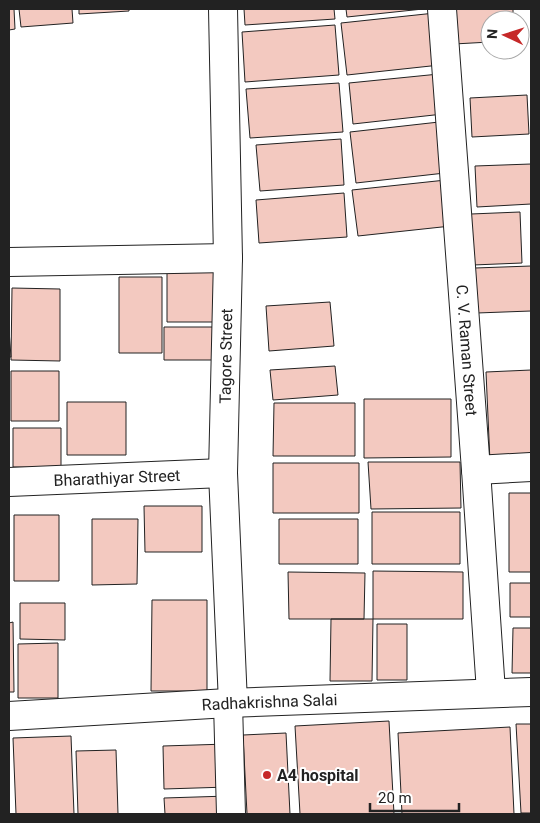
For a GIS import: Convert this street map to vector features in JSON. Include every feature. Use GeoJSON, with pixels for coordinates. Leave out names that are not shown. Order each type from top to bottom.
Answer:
{"type":"FeatureCollection","features":[{"type":"Feature","properties":{"kind":"street","name":"Tagore Street"},"geometry":{"type":"LineString","coordinates":[[223,9],[228,258],[224,473],[231,703],[231,814]]}},
{"type":"Feature","properties":{"kind":"street","name":"C. V. Raman Street"},"geometry":{"type":"LineString","coordinates":[[442,9],[491,692]]}},
{"type":"Feature","properties":{"kind":"street"},"geometry":{"type":"LineString","coordinates":[[9,262],[228,258]]}},
{"type":"Feature","properties":{"kind":"street"},"geometry":{"type":"LineString","coordinates":[[476,470],[531,468]]}},
{"type":"Feature","properties":{"kind":"street","name":"Bharathiyar Street"},"geometry":{"type":"LineString","coordinates":[[9,482],[224,473]]}},
{"type":"Feature","properties":{"kind":"street","name":"Radhakrishna Salai"},"geometry":{"type":"LineString","coordinates":[[9,716],[231,703],[531,692]]}},
{"type":"Feature","properties":{"kind":"building"},"geometry":{"type":"Polygon","coordinates":[[[9,9],[14,9],[15,29],[9,30],[9,9]]]}},
{"type":"Feature","properties":{"kind":"building"},"geometry":{"type":"Polygon","coordinates":[[[19,9],[72,9],[73,23],[21,27],[19,9]]]}},
{"type":"Feature","properties":{"kind":"building"},"geometry":{"type":"Polygon","coordinates":[[[79,9],[129,9],[129,11],[79,14],[79,9]]]}},
{"type":"Feature","properties":{"kind":"building"},"geometry":{"type":"Polygon","coordinates":[[[244,9],[334,9],[335,19],[245,25],[244,9]]]}},
{"type":"Feature","properties":{"kind":"building"},"geometry":{"type":"Polygon","coordinates":[[[346,9],[423,9],[347,17],[346,9]]]}},
{"type":"Feature","properties":{"kind":"building"},"geometry":{"type":"Polygon","coordinates":[[[452,9],[513,9],[480,10],[480,43],[454,44],[452,9]]]}},
{"type":"Feature","properties":{"kind":"building"},"geometry":{"type":"Polygon","coordinates":[[[435,13],[440,65],[347,75],[341,23],[435,13]]]}},
{"type":"Feature","properties":{"kind":"building"},"geometry":{"type":"Polygon","coordinates":[[[335,25],[339,75],[245,82],[242,32],[335,25]]]}},
{"type":"Feature","properties":{"kind":"building"},"geometry":{"type":"Polygon","coordinates":[[[439,74],[443,114],[353,124],[349,83],[439,74]]]}},
{"type":"Feature","properties":{"kind":"building"},"geometry":{"type":"Polygon","coordinates":[[[339,83],[343,132],[250,138],[246,89],[339,83]]]}},
{"type":"Feature","properties":{"kind":"building"},"geometry":{"type":"Polygon","coordinates":[[[527,95],[529,134],[472,137],[470,98],[527,95]]]}},
{"type":"Feature","properties":{"kind":"building"},"geometry":{"type":"Polygon","coordinates":[[[439,122],[445,173],[356,183],[350,132],[439,122]]]}},
{"type":"Feature","properties":{"kind":"building"},"geometry":{"type":"Polygon","coordinates":[[[341,139],[344,185],[260,191],[256,145],[341,139]]]}},
{"type":"Feature","properties":{"kind":"building"},"geometry":{"type":"Polygon","coordinates":[[[531,164],[531,204],[477,207],[475,166],[531,164]]]}},
{"type":"Feature","properties":{"kind":"building"},"geometry":{"type":"Polygon","coordinates":[[[446,180],[451,226],[358,236],[352,190],[446,180]]]}},
{"type":"Feature","properties":{"kind":"building"},"geometry":{"type":"Polygon","coordinates":[[[344,193],[347,237],[259,243],[256,200],[344,193]]]}},
{"type":"Feature","properties":{"kind":"building"},"geometry":{"type":"Polygon","coordinates":[[[520,212],[522,263],[473,265],[471,214],[520,212]]]}},
{"type":"Feature","properties":{"kind":"building"},"geometry":{"type":"Polygon","coordinates":[[[531,266],[531,311],[477,313],[475,268],[531,266]]]}},
{"type":"Feature","properties":{"kind":"building"},"geometry":{"type":"Polygon","coordinates":[[[167,270],[217,270],[217,322],[167,322],[167,270]]]}},
{"type":"Feature","properties":{"kind":"building"},"geometry":{"type":"Polygon","coordinates":[[[119,277],[162,277],[162,353],[119,353],[119,277]]]}},
{"type":"Feature","properties":{"kind":"building"},"geometry":{"type":"Polygon","coordinates":[[[12,288],[60,289],[60,361],[11,360],[12,288]]]}},
{"type":"Feature","properties":{"kind":"building"},"geometry":{"type":"Polygon","coordinates":[[[330,302],[334,346],[269,351],[266,306],[330,302]]]}},
{"type":"Feature","properties":{"kind":"building"},"geometry":{"type":"Polygon","coordinates":[[[164,327],[221,327],[222,360],[164,360],[164,327]]]}},
{"type":"Feature","properties":{"kind":"building"},"geometry":{"type":"Polygon","coordinates":[[[9,330],[11,357],[9,357],[9,330]]]}},
{"type":"Feature","properties":{"kind":"building"},"geometry":{"type":"Polygon","coordinates":[[[335,366],[338,395],[273,400],[270,370],[335,366]]]}},
{"type":"Feature","properties":{"kind":"building"},"geometry":{"type":"Polygon","coordinates":[[[531,370],[531,460],[490,462],[486,372],[531,370]]]}},
{"type":"Feature","properties":{"kind":"building"},"geometry":{"type":"Polygon","coordinates":[[[11,371],[59,371],[59,421],[11,421],[11,371]]]}},
{"type":"Feature","properties":{"kind":"building"},"geometry":{"type":"Polygon","coordinates":[[[364,399],[451,399],[451,457],[364,458],[364,399]]]}},
{"type":"Feature","properties":{"kind":"building"},"geometry":{"type":"Polygon","coordinates":[[[67,402],[126,402],[126,455],[67,455],[67,402]]]}},
{"type":"Feature","properties":{"kind":"building"},"geometry":{"type":"Polygon","coordinates":[[[274,403],[355,403],[355,456],[273,456],[274,403]]]}},
{"type":"Feature","properties":{"kind":"building"},"geometry":{"type":"Polygon","coordinates":[[[13,428],[61,428],[61,468],[13,467],[13,428]]]}},
{"type":"Feature","properties":{"kind":"building"},"geometry":{"type":"Polygon","coordinates":[[[368,462],[460,462],[461,508],[371,509],[368,462]]]}},
{"type":"Feature","properties":{"kind":"building"},"geometry":{"type":"Polygon","coordinates":[[[273,463],[359,463],[359,513],[273,513],[273,463]]]}},
{"type":"Feature","properties":{"kind":"building"},"geometry":{"type":"Polygon","coordinates":[[[509,493],[531,493],[531,572],[509,572],[509,493]]]}},
{"type":"Feature","properties":{"kind":"building"},"geometry":{"type":"Polygon","coordinates":[[[144,506],[202,506],[202,552],[145,552],[144,506]]]}},
{"type":"Feature","properties":{"kind":"building"},"geometry":{"type":"Polygon","coordinates":[[[372,512],[460,512],[460,564],[372,564],[372,512]]]}},
{"type":"Feature","properties":{"kind":"building"},"geometry":{"type":"Polygon","coordinates":[[[14,515],[59,515],[59,581],[14,581],[14,515]]]}},
{"type":"Feature","properties":{"kind":"building"},"geometry":{"type":"Polygon","coordinates":[[[92,519],[138,519],[137,584],[92,585],[92,519]]]}},
{"type":"Feature","properties":{"kind":"building"},"geometry":{"type":"Polygon","coordinates":[[[279,519],[358,519],[358,564],[279,564],[279,519]]]}},
{"type":"Feature","properties":{"kind":"building"},"geometry":{"type":"Polygon","coordinates":[[[373,571],[463,572],[463,619],[373,619],[373,571]]]}},
{"type":"Feature","properties":{"kind":"building"},"geometry":{"type":"Polygon","coordinates":[[[288,572],[365,573],[364,619],[289,619],[288,572]]]}},
{"type":"Feature","properties":{"kind":"building"},"geometry":{"type":"Polygon","coordinates":[[[510,583],[531,583],[531,617],[510,617],[510,583]]]}},
{"type":"Feature","properties":{"kind":"building"},"geometry":{"type":"Polygon","coordinates":[[[152,600],[207,600],[207,691],[151,691],[152,600]]]}},
{"type":"Feature","properties":{"kind":"building"},"geometry":{"type":"Polygon","coordinates":[[[20,603],[65,603],[65,640],[20,639],[20,603]]]}},
{"type":"Feature","properties":{"kind":"building"},"geometry":{"type":"Polygon","coordinates":[[[331,619],[373,619],[372,681],[330,681],[331,619]]]}},
{"type":"Feature","properties":{"kind":"building"},"geometry":{"type":"Polygon","coordinates":[[[13,622],[14,692],[9,692],[9,623],[13,622]]]}},
{"type":"Feature","properties":{"kind":"building"},"geometry":{"type":"Polygon","coordinates":[[[377,624],[407,624],[407,680],[377,680],[377,624]]]}},
{"type":"Feature","properties":{"kind":"building"},"geometry":{"type":"Polygon","coordinates":[[[513,628],[531,628],[531,673],[512,673],[513,628]]]}},
{"type":"Feature","properties":{"kind":"building"},"geometry":{"type":"Polygon","coordinates":[[[58,643],[58,698],[18,698],[18,644],[58,643]]]}},
{"type":"Feature","properties":{"kind":"building"},"geometry":{"type":"Polygon","coordinates":[[[389,721],[394,814],[300,814],[295,726],[389,721]]]}},
{"type":"Feature","properties":{"kind":"building"},"geometry":{"type":"Polygon","coordinates":[[[516,724],[531,724],[531,813],[521,813],[516,724]]]}},
{"type":"Feature","properties":{"kind":"building"},"geometry":{"type":"Polygon","coordinates":[[[510,727],[514,814],[402,814],[398,733],[510,727]]]}},
{"type":"Feature","properties":{"kind":"building","name":"A4 hospital"},"geometry":{"type":"Polygon","coordinates":[[[286,733],[290,814],[247,814],[243,735],[286,733]]]}},
{"type":"Feature","properties":{"kind":"building"},"geometry":{"type":"Polygon","coordinates":[[[71,736],[74,814],[16,814],[13,738],[71,736]]]}},
{"type":"Feature","properties":{"kind":"building"},"geometry":{"type":"Polygon","coordinates":[[[227,744],[228,787],[164,789],[163,746],[227,744]]]}},
{"type":"Feature","properties":{"kind":"building"},"geometry":{"type":"Polygon","coordinates":[[[116,750],[118,814],[78,814],[76,751],[116,750]]]}},
{"type":"Feature","properties":{"kind":"building"},"geometry":{"type":"Polygon","coordinates":[[[228,796],[228,814],[165,814],[164,798],[228,796]]]}},
{"type":"Feature","properties":{"kind":"place","name":"A4 hospital"},"geometry":{"type":"Point","coordinates":[267,775]}}]}
